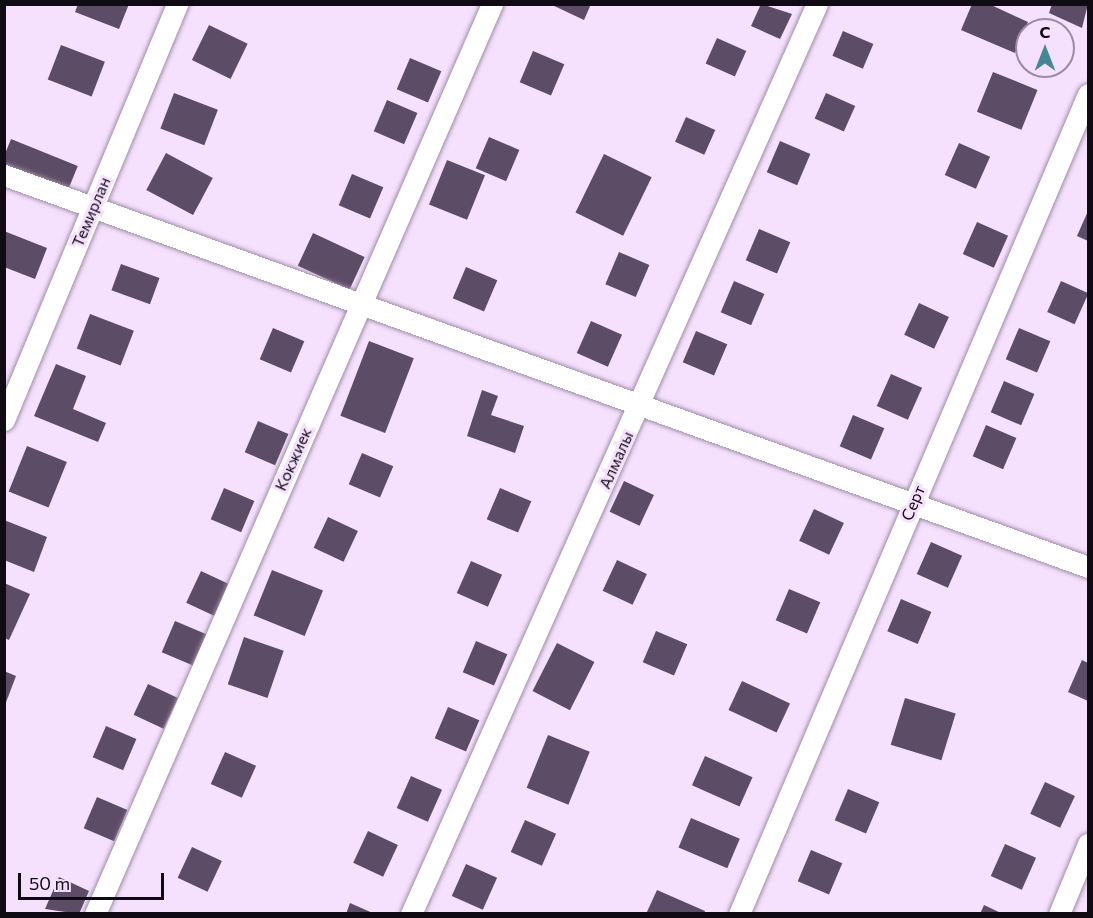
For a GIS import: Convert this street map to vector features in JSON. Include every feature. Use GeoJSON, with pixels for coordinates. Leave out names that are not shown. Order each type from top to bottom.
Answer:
{"type":"FeatureCollection","features":[{"type":"Feature","properties":{"kind":"street","name":"Темирлан"},"geometry":{"type":"LineString","coordinates":[[4,420],[177,4]]}},
{"type":"Feature","properties":{"kind":"street","name":"Кокжиек"},"geometry":{"type":"LineString","coordinates":[[95,914],[492,4]]}},
{"type":"Feature","properties":{"kind":"street","name":"Алмалы"},"geometry":{"type":"LineString","coordinates":[[411,914],[641,404],[817,4]]}},
{"type":"Feature","properties":{"kind":"street","name":"Серт"},"geometry":{"type":"LineString","coordinates":[[740,914],[1089,94]]}},
{"type":"Feature","properties":{"kind":"street"},"geometry":{"type":"LineString","coordinates":[[4,175],[1089,567]]}},
{"type":"Feature","properties":{"kind":"street"},"geometry":{"type":"LineString","coordinates":[[1059,914],[1089,844]]}},
{"type":"Feature","properties":{"kind":"building"},"geometry":{"type":"Polygon","coordinates":[[[78,4],[129,4],[119,29],[75,12],[78,4]]]}},
{"type":"Feature","properties":{"kind":"building"},"geometry":{"type":"Polygon","coordinates":[[[550,4],[591,4],[584,20],[550,4]]]}},
{"type":"Feature","properties":{"kind":"building"},"geometry":{"type":"Polygon","coordinates":[[[761,4],[792,14],[780,39],[751,26],[761,4]]]}},
{"type":"Feature","properties":{"kind":"building"},"geometry":{"type":"Polygon","coordinates":[[[972,4],[989,4],[1019,18],[1015,18],[1015,53],[961,30],[972,4]]]}},
{"type":"Feature","properties":{"kind":"building"},"geometry":{"type":"Polygon","coordinates":[[[1052,4],[1088,4],[1082,28],[1075,25],[1075,18],[1060,18],[1049,13],[1052,4]]]}},
{"type":"Feature","properties":{"kind":"building"},"geometry":{"type":"Polygon","coordinates":[[[209,25],[248,44],[231,79],[192,60],[209,25]]]}},
{"type":"Feature","properties":{"kind":"building"},"geometry":{"type":"Polygon","coordinates":[[[843,31],[873,44],[863,69],[832,56],[843,31]]]}},
{"type":"Feature","properties":{"kind":"building"},"geometry":{"type":"Polygon","coordinates":[[[717,38],[746,51],[735,77],[706,64],[717,38]]]}},
{"type":"Feature","properties":{"kind":"building"},"geometry":{"type":"Polygon","coordinates":[[[61,45],[105,62],[92,96],[48,80],[61,45]]]}},
{"type":"Feature","properties":{"kind":"building"},"geometry":{"type":"Polygon","coordinates":[[[533,51],[564,64],[551,96],[520,82],[533,51]]]}},
{"type":"Feature","properties":{"kind":"building"},"geometry":{"type":"Polygon","coordinates":[[[410,58],[441,71],[428,103],[397,89],[410,58]]]}},
{"type":"Feature","properties":{"kind":"building"},"geometry":{"type":"Polygon","coordinates":[[[993,72],[1038,90],[1021,130],[977,112],[993,72]]]}},
{"type":"Feature","properties":{"kind":"building"},"geometry":{"type":"Polygon","coordinates":[[[174,93],[218,110],[204,145],[160,128],[174,93]]]}},
{"type":"Feature","properties":{"kind":"building"},"geometry":{"type":"Polygon","coordinates":[[[826,93],[855,106],[844,132],[815,119],[826,93]]]}},
{"type":"Feature","properties":{"kind":"building"},"geometry":{"type":"Polygon","coordinates":[[[387,100],[417,113],[404,144],[374,131],[387,100]]]}},
{"type":"Feature","properties":{"kind":"building"},"geometry":{"type":"Polygon","coordinates":[[[686,117],[715,130],[704,155],[675,142],[686,117]]]}},
{"type":"Feature","properties":{"kind":"building"},"geometry":{"type":"Polygon","coordinates":[[[489,137],[519,150],[506,181],[476,168],[489,137]]]}},
{"type":"Feature","properties":{"kind":"building"},"geometry":{"type":"Polygon","coordinates":[[[11,139],[78,166],[68,191],[4,165],[4,156],[11,139]]]}},
{"type":"Feature","properties":{"kind":"building"},"geometry":{"type":"Polygon","coordinates":[[[780,141],[810,154],[797,185],[767,172],[780,141]]]}},
{"type":"Feature","properties":{"kind":"building"},"geometry":{"type":"Polygon","coordinates":[[[959,143],[990,157],[976,189],[945,175],[959,143]]]}},
{"type":"Feature","properties":{"kind":"building"},"geometry":{"type":"Polygon","coordinates":[[[166,153],[213,178],[193,215],[146,190],[166,153]]]}},
{"type":"Feature","properties":{"kind":"building"},"geometry":{"type":"Polygon","coordinates":[[[604,154],[652,177],[623,236],[576,212],[604,154]]]}},
{"type":"Feature","properties":{"kind":"building"},"geometry":{"type":"Polygon","coordinates":[[[447,160],[485,175],[467,220],[429,205],[447,160]]]}},
{"type":"Feature","properties":{"kind":"building"},"geometry":{"type":"Polygon","coordinates":[[[352,174],[383,187],[370,219],[339,205],[352,174]]]}},
{"type":"Feature","properties":{"kind":"building"},"geometry":{"type":"Polygon","coordinates":[[[1088,211],[1088,241],[1077,236],[1088,211]]]}},
{"type":"Feature","properties":{"kind":"building"},"geometry":{"type":"Polygon","coordinates":[[[977,222],[1008,236],[994,268],[963,254],[977,222]]]}},
{"type":"Feature","properties":{"kind":"building"},"geometry":{"type":"Polygon","coordinates":[[[759,229],[790,242],[777,274],[746,260],[759,229]]]}},
{"type":"Feature","properties":{"kind":"building"},"geometry":{"type":"Polygon","coordinates":[[[4,231],[47,248],[35,279],[4,267],[4,231]]]}},
{"type":"Feature","properties":{"kind":"building"},"geometry":{"type":"Polygon","coordinates":[[[313,233],[365,257],[349,290],[298,266],[313,233]]]}},
{"type":"Feature","properties":{"kind":"building"},"geometry":{"type":"Polygon","coordinates":[[[619,252],[649,265],[636,297],[605,284],[619,252]]]}},
{"type":"Feature","properties":{"kind":"building"},"geometry":{"type":"Polygon","coordinates":[[[121,264],[160,278],[150,304],[111,290],[121,264]]]}},
{"type":"Feature","properties":{"kind":"building"},"geometry":{"type":"Polygon","coordinates":[[[466,267],[497,280],[484,312],[453,298],[466,267]]]}},
{"type":"Feature","properties":{"kind":"building"},"geometry":{"type":"Polygon","coordinates":[[[734,281],[764,294],[751,325],[721,312],[734,281]]]}},
{"type":"Feature","properties":{"kind":"building"},"geometry":{"type":"Polygon","coordinates":[[[1061,281],[1088,293],[1075,324],[1047,312],[1061,281]]]}},
{"type":"Feature","properties":{"kind":"building"},"geometry":{"type":"Polygon","coordinates":[[[919,303],[949,317],[934,349],[904,335],[919,303]]]}},
{"type":"Feature","properties":{"kind":"building"},"geometry":{"type":"Polygon","coordinates":[[[90,314],[134,331],[121,365],[77,349],[90,314]]]}},
{"type":"Feature","properties":{"kind":"building"},"geometry":{"type":"Polygon","coordinates":[[[591,321],[622,335],[608,367],[577,353],[591,321]]]}},
{"type":"Feature","properties":{"kind":"building"},"geometry":{"type":"Polygon","coordinates":[[[273,328],[304,341],[291,373],[260,359],[273,328]]]}},
{"type":"Feature","properties":{"kind":"building"},"geometry":{"type":"Polygon","coordinates":[[[1019,328],[1050,341],[1037,373],[1006,359],[1019,328]]]}},
{"type":"Feature","properties":{"kind":"building"},"geometry":{"type":"Polygon","coordinates":[[[696,331],[727,344],[714,376],[683,362],[696,331]]]}},
{"type":"Feature","properties":{"kind":"building"},"geometry":{"type":"Polygon","coordinates":[[[369,341],[414,358],[385,433],[340,416],[369,341]]]}},
{"type":"Feature","properties":{"kind":"building"},"geometry":{"type":"Polygon","coordinates":[[[56,364],[86,376],[73,409],[106,423],[98,442],[34,416],[56,364]]]}},
{"type":"Feature","properties":{"kind":"building"},"geometry":{"type":"Polygon","coordinates":[[[891,374],[922,388],[908,420],[877,406],[891,374]]]}},
{"type":"Feature","properties":{"kind":"building"},"geometry":{"type":"Polygon","coordinates":[[[1004,381],[1034,394],[1021,425],[991,412],[1004,381]]]}},
{"type":"Feature","properties":{"kind":"building"},"geometry":{"type":"Polygon","coordinates":[[[482,390],[498,396],[491,415],[524,426],[515,453],[467,436],[482,390]]]}},
{"type":"Feature","properties":{"kind":"building"},"geometry":{"type":"Polygon","coordinates":[[[853,415],[884,428],[871,460],[840,446],[853,415]]]}},
{"type":"Feature","properties":{"kind":"building"},"geometry":{"type":"Polygon","coordinates":[[[258,421],[288,434],[275,465],[245,452],[258,421]]]}},
{"type":"Feature","properties":{"kind":"building"},"geometry":{"type":"Polygon","coordinates":[[[986,425],[1016,438],[1003,469],[973,456],[986,425]]]}},
{"type":"Feature","properties":{"kind":"building"},"geometry":{"type":"Polygon","coordinates":[[[27,446],[67,462],[49,508],[9,491],[27,446]]]}},
{"type":"Feature","properties":{"kind":"building"},"geometry":{"type":"Polygon","coordinates":[[[362,453],[393,466],[380,498],[349,484],[362,453]]]}},
{"type":"Feature","properties":{"kind":"building"},"geometry":{"type":"Polygon","coordinates":[[[624,481],[654,495],[640,526],[610,512],[624,481]]]}},
{"type":"Feature","properties":{"kind":"building"},"geometry":{"type":"Polygon","coordinates":[[[224,488],[254,501],[241,532],[211,519],[224,488]]]}},
{"type":"Feature","properties":{"kind":"building"},"geometry":{"type":"Polygon","coordinates":[[[500,488],[531,501],[518,533],[487,519],[500,488]]]}},
{"type":"Feature","properties":{"kind":"building"},"geometry":{"type":"Polygon","coordinates":[[[814,509],[844,523],[829,555],[799,541],[814,509]]]}},
{"type":"Feature","properties":{"kind":"building"},"geometry":{"type":"Polygon","coordinates":[[[328,517],[358,531],[344,562],[314,548],[328,517]]]}},
{"type":"Feature","properties":{"kind":"building"},"geometry":{"type":"Polygon","coordinates":[[[4,520],[47,537],[34,572],[4,560],[4,520]]]}},
{"type":"Feature","properties":{"kind":"building"},"geometry":{"type":"Polygon","coordinates":[[[931,542],[962,556],[948,588],[917,574],[931,542]]]}},
{"type":"Feature","properties":{"kind":"building"},"geometry":{"type":"Polygon","coordinates":[[[617,560],[647,574],[633,605],[603,591],[617,560]]]}},
{"type":"Feature","properties":{"kind":"building"},"geometry":{"type":"Polygon","coordinates":[[[471,561],[502,575],[488,607],[457,593],[471,561]]]}},
{"type":"Feature","properties":{"kind":"building"},"geometry":{"type":"Polygon","coordinates":[[[272,570],[323,591],[305,636],[254,615],[272,570]]]}},
{"type":"Feature","properties":{"kind":"building"},"geometry":{"type":"Polygon","coordinates":[[[201,571],[231,585],[216,617],[186,603],[201,571]]]}},
{"type":"Feature","properties":{"kind":"building"},"geometry":{"type":"Polygon","coordinates":[[[4,583],[30,594],[9,640],[4,638],[4,583]]]}},
{"type":"Feature","properties":{"kind":"building"},"geometry":{"type":"Polygon","coordinates":[[[789,589],[820,602],[807,634],[776,620],[789,589]]]}},
{"type":"Feature","properties":{"kind":"building"},"geometry":{"type":"Polygon","coordinates":[[[901,599],[931,612],[918,644],[887,631],[901,599]]]}},
{"type":"Feature","properties":{"kind":"building"},"geometry":{"type":"Polygon","coordinates":[[[175,621],[206,634],[193,666],[162,652],[175,621]]]}},
{"type":"Feature","properties":{"kind":"building"},"geometry":{"type":"Polygon","coordinates":[[[656,631],[687,644],[674,676],[643,662],[656,631]]]}},
{"type":"Feature","properties":{"kind":"building"},"geometry":{"type":"Polygon","coordinates":[[[244,637],[284,651],[267,698],[228,684],[244,637]]]}},
{"type":"Feature","properties":{"kind":"building"},"geometry":{"type":"Polygon","coordinates":[[[476,641],[507,654],[494,686],[463,672],[476,641]]]}},
{"type":"Feature","properties":{"kind":"building"},"geometry":{"type":"Polygon","coordinates":[[[557,643],[594,662],[570,710],[532,691],[557,643]]]}},
{"type":"Feature","properties":{"kind":"building"},"geometry":{"type":"Polygon","coordinates":[[[1082,660],[1088,663],[1088,701],[1068,692],[1082,660]]]}},
{"type":"Feature","properties":{"kind":"building"},"geometry":{"type":"Polygon","coordinates":[[[4,671],[16,676],[5,705],[4,705],[4,671]]]}},
{"type":"Feature","properties":{"kind":"building"},"geometry":{"type":"Polygon","coordinates":[[[742,681],[790,703],[777,732],[728,710],[742,681]]]}},
{"type":"Feature","properties":{"kind":"building"},"geometry":{"type":"Polygon","coordinates":[[[148,684],[178,698],[164,729],[134,715],[148,684]]]}},
{"type":"Feature","properties":{"kind":"building"},"geometry":{"type":"Polygon","coordinates":[[[905,698],[956,713],[941,760],[891,745],[905,698]]]}},
{"type":"Feature","properties":{"kind":"building"},"geometry":{"type":"Polygon","coordinates":[[[448,707],[479,720],[466,752],[435,738],[448,707]]]}},
{"type":"Feature","properties":{"kind":"building"},"geometry":{"type":"Polygon","coordinates":[[[106,726],[136,739],[123,770],[93,757],[106,726]]]}},
{"type":"Feature","properties":{"kind":"building"},"geometry":{"type":"Polygon","coordinates":[[[548,735],[590,752],[568,805],[527,788],[548,735]]]}},
{"type":"Feature","properties":{"kind":"building"},"geometry":{"type":"Polygon","coordinates":[[[225,752],[256,766],[242,798],[211,784],[225,752]]]}},
{"type":"Feature","properties":{"kind":"building"},"geometry":{"type":"Polygon","coordinates":[[[705,756],[753,777],[739,806],[692,785],[705,756]]]}},
{"type":"Feature","properties":{"kind":"building"},"geometry":{"type":"Polygon","coordinates":[[[411,776],[442,790],[428,822],[397,808],[411,776]]]}},
{"type":"Feature","properties":{"kind":"building"},"geometry":{"type":"Polygon","coordinates":[[[1045,782],[1075,796],[1060,828],[1030,814],[1045,782]]]}},
{"type":"Feature","properties":{"kind":"building"},"geometry":{"type":"Polygon","coordinates":[[[848,789],[879,802],[866,834],[835,820],[848,789]]]}},
{"type":"Feature","properties":{"kind":"building"},"geometry":{"type":"Polygon","coordinates":[[[97,797],[127,810],[114,841],[84,828],[97,797]]]}},
{"type":"Feature","properties":{"kind":"building"},"geometry":{"type":"Polygon","coordinates":[[[691,818],[740,839],[727,868],[678,847],[691,818]]]}},
{"type":"Feature","properties":{"kind":"building"},"geometry":{"type":"Polygon","coordinates":[[[525,820],[556,834],[542,866],[511,852],[525,820]]]}},
{"type":"Feature","properties":{"kind":"building"},"geometry":{"type":"Polygon","coordinates":[[[368,831],[398,845],[383,877],[353,863],[368,831]]]}},
{"type":"Feature","properties":{"kind":"building"},"geometry":{"type":"Polygon","coordinates":[[[1005,844],[1036,858],[1022,890],[991,876],[1005,844]]]}},
{"type":"Feature","properties":{"kind":"building"},"geometry":{"type":"Polygon","coordinates":[[[192,847],[222,861],[208,892],[178,878],[192,847]]]}},
{"type":"Feature","properties":{"kind":"building"},"geometry":{"type":"Polygon","coordinates":[[[811,850],[842,863],[829,895],[798,881],[811,850]]]}},
{"type":"Feature","properties":{"kind":"building"},"geometry":{"type":"Polygon","coordinates":[[[466,864],[497,878],[483,910],[452,896],[466,864]]]}},
{"type":"Feature","properties":{"kind":"building"},"geometry":{"type":"Polygon","coordinates":[[[59,877],[89,891],[79,914],[45,909],[59,877]]]}},
{"type":"Feature","properties":{"kind":"building"},"geometry":{"type":"Polygon","coordinates":[[[657,890],[705,911],[704,914],[646,914],[657,890]]]}},
{"type":"Feature","properties":{"kind":"building"},"geometry":{"type":"Polygon","coordinates":[[[350,903],[375,914],[346,914],[350,903]]]}},
{"type":"Feature","properties":{"kind":"building"},"geometry":{"type":"Polygon","coordinates":[[[984,905],[1003,914],[980,914],[984,905]]]}}]}
